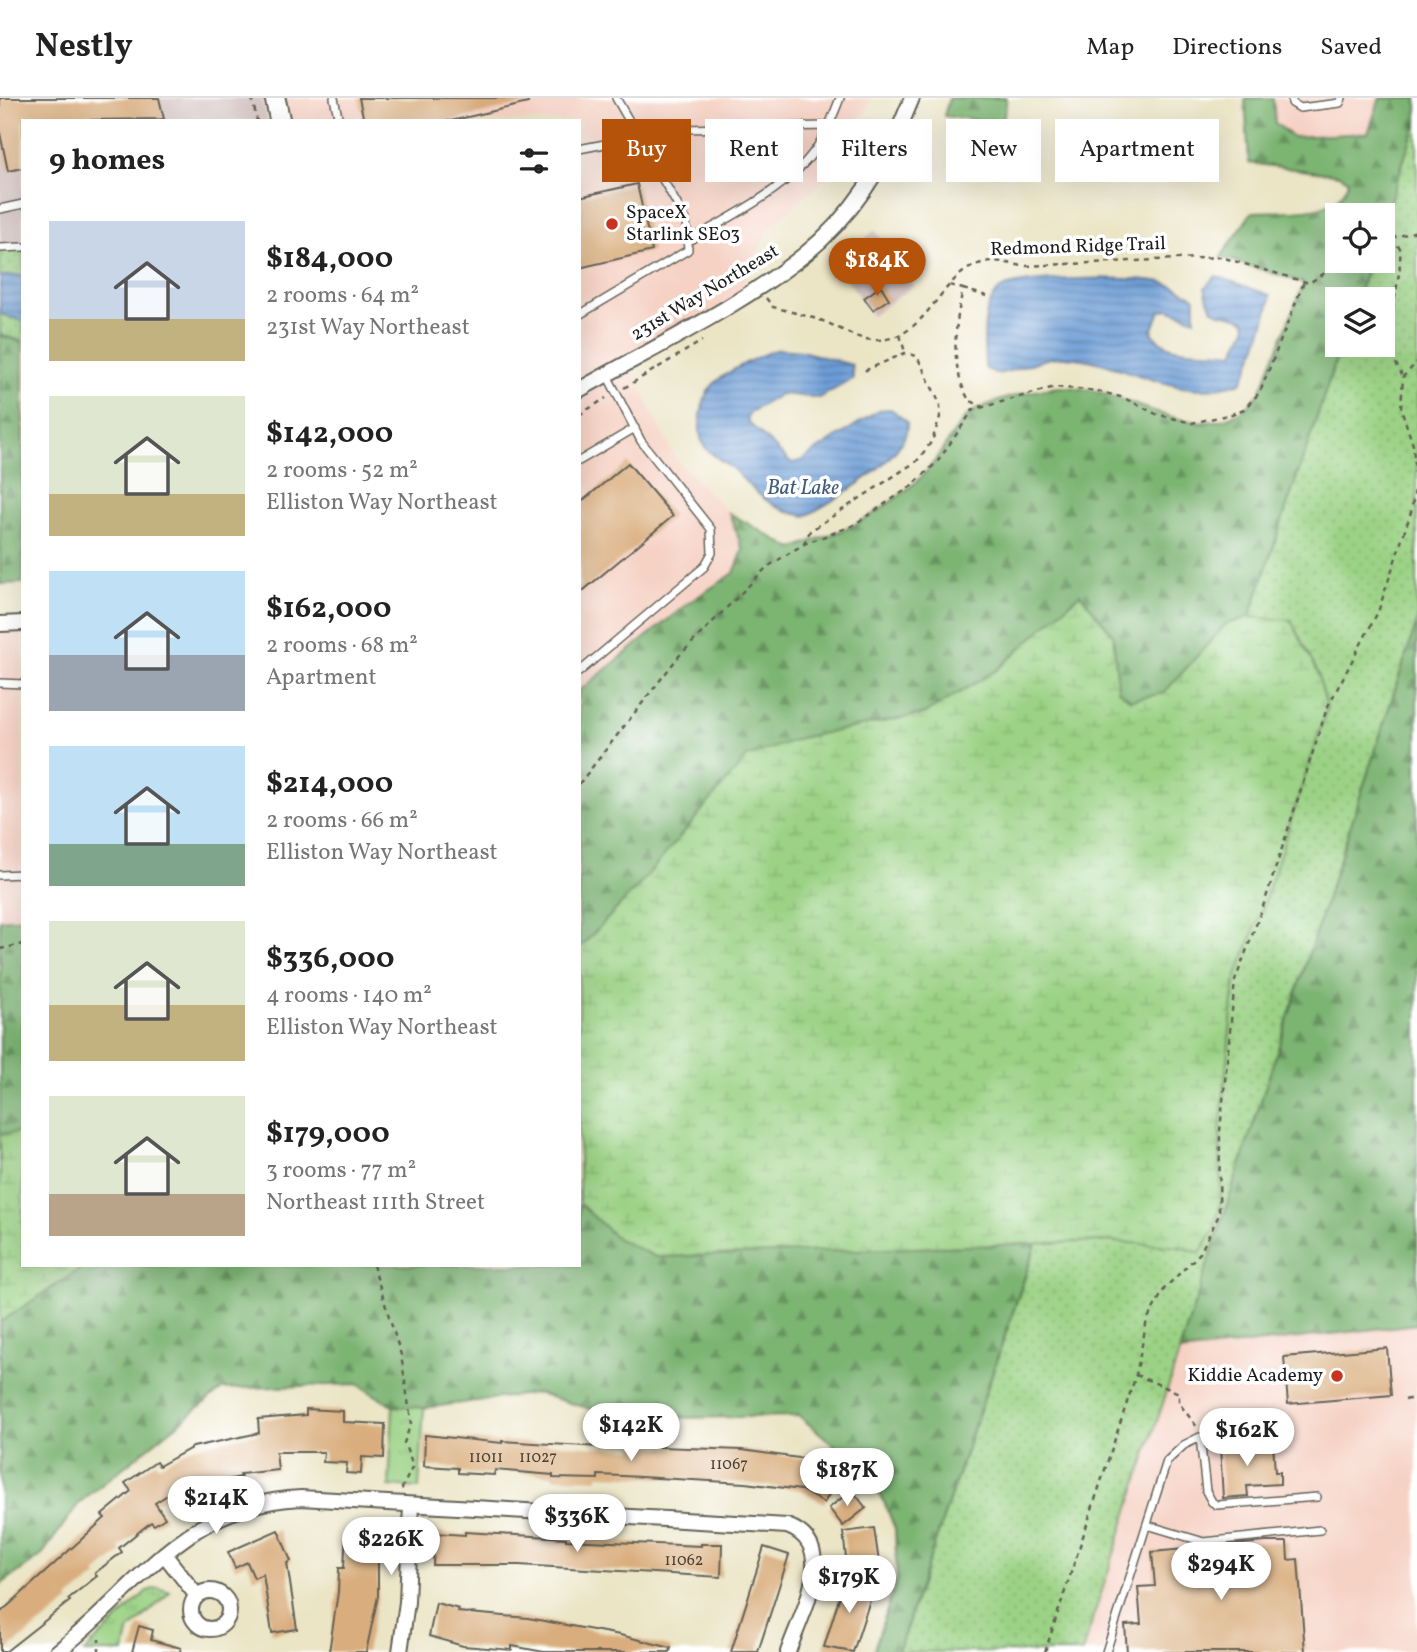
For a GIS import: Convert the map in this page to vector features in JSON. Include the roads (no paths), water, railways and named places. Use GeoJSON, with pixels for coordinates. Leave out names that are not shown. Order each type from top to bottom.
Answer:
{"type":"FeatureCollection","features":[{"type":"Feature","properties":{"kind":"street"},"geometry":{"type":"LineString","coordinates":[[275,98],[280,119]]}},
{"type":"Feature","properties":{"kind":"street","name":"231st Way Northeast"},"geometry":{"type":"LineString","coordinates":[[581,389],[714,314],[804,255],[869,183],[901,128],[912,98]]}},
{"type":"Feature","properties":{"kind":"street"},"geometry":{"type":"LineString","coordinates":[[0,624],[21,623]]}},
{"type":"Feature","properties":{"kind":"street"},"geometry":{"type":"LineString","coordinates":[[57,1652],[87,1629],[164,1554],[209,1520],[267,1502],[301,1498],[787,1526],[799,1531],[809,1542],[814,1554],[814,1573],[788,1652]]}},
{"type":"Feature","properties":{"kind":"street"},"geometry":{"type":"LineString","coordinates":[[400,1652],[407,1602],[411,1505]]}},
{"type":"Feature","properties":{"kind":"street"},"geometry":{"type":"LineString","coordinates":[[164,1554],[197,1596]]}},
{"type":"Feature","properties":{"kind":"lane"},"geometry":{"type":"LineString","coordinates":[[334,98],[339,119]]}},
{"type":"Feature","properties":{"kind":"lane"},"geometry":{"type":"LineString","coordinates":[[616,98],[628,119]]}},
{"type":"Feature","properties":{"kind":"lane"},"geometry":{"type":"LineString","coordinates":[[831,119],[840,98]]}},
{"type":"Feature","properties":{"kind":"lane"},"geometry":{"type":"LineString","coordinates":[[1292,98],[1292,103],[1300,108],[1340,103],[1342,98]]}},
{"type":"Feature","properties":{"kind":"lane"},"geometry":{"type":"LineString","coordinates":[[691,129],[817,125]]}},
{"type":"Feature","properties":{"kind":"lane"},"geometry":{"type":"LineString","coordinates":[[581,149],[602,144]]}},
{"type":"Feature","properties":{"kind":"lane"},"geometry":{"type":"LineString","coordinates":[[688,241],[738,213],[791,175],[817,148]]}},
{"type":"Feature","properties":{"kind":"lane"},"geometry":{"type":"LineString","coordinates":[[581,314],[688,250],[686,220],[664,182]]}},
{"type":"Feature","properties":{"kind":"lane"},"geometry":{"type":"LineString","coordinates":[[0,209],[21,204]]}},
{"type":"Feature","properties":{"kind":"lane"},"geometry":{"type":"LineString","coordinates":[[0,248],[21,247]]}},
{"type":"Feature","properties":{"kind":"lane"},"geometry":{"type":"LineString","coordinates":[[581,670],[704,567],[712,554],[711,529],[652,457],[606,374]]}},
{"type":"Feature","properties":{"kind":"lane"},"geometry":{"type":"LineString","coordinates":[[581,460],[635,428]]}},
{"type":"Feature","properties":{"kind":"lane"},"geometry":{"type":"LineString","coordinates":[[0,684],[21,684]]}},
{"type":"Feature","properties":{"kind":"lane"},"geometry":{"type":"LineString","coordinates":[[0,875],[21,874]]}},
{"type":"Feature","properties":{"kind":"lane"},"geometry":{"type":"LineString","coordinates":[[1107,1652],[1167,1461],[1184,1445],[1200,1437],[1206,1492],[1217,1505],[1317,1497]]}},
{"type":"Feature","properties":{"kind":"lane"},"geometry":{"type":"LineString","coordinates":[[1147,1525],[1204,1542],[1320,1530]]}},
{"type":"Feature","properties":{"kind":"water"},"geometry":{"type":"Polygon","coordinates":[[[21,275],[21,320],[0,314],[0,276],[21,275]]]}},
{"type":"Feature","properties":{"kind":"water"},"geometry":{"type":"Polygon","coordinates":[[[1216,276],[1270,295],[1259,339],[1241,382],[1217,388],[1194,389],[1152,380],[1087,360],[1064,357],[1047,359],[996,374],[985,368],[986,318],[998,291],[1008,286],[1049,280],[1128,279],[1169,284],[1195,298],[1195,319],[1168,309],[1160,311],[1152,332],[1159,340],[1178,349],[1234,353],[1247,326],[1245,320],[1218,313],[1211,306],[1205,287],[1216,276]]]}},
{"type":"Feature","properties":{"kind":"water","name":"Bat Lake"},"geometry":{"type":"Polygon","coordinates":[[[778,349],[802,351],[852,365],[853,379],[819,398],[781,394],[751,412],[747,418],[791,463],[800,461],[879,410],[891,409],[907,422],[905,435],[884,463],[851,489],[806,516],[784,510],[766,500],[709,451],[701,437],[701,413],[712,386],[743,364],[778,349]]]}},
{"type":"Feature","properties":{"kind":"place","name":"SpaceX Starlink SE03"},"geometry":{"type":"Point","coordinates":[612,224]}},
{"type":"Feature","properties":{"kind":"place","name":"Kiddie Academy"},"geometry":{"type":"Point","coordinates":[1337,1376]}}]}
